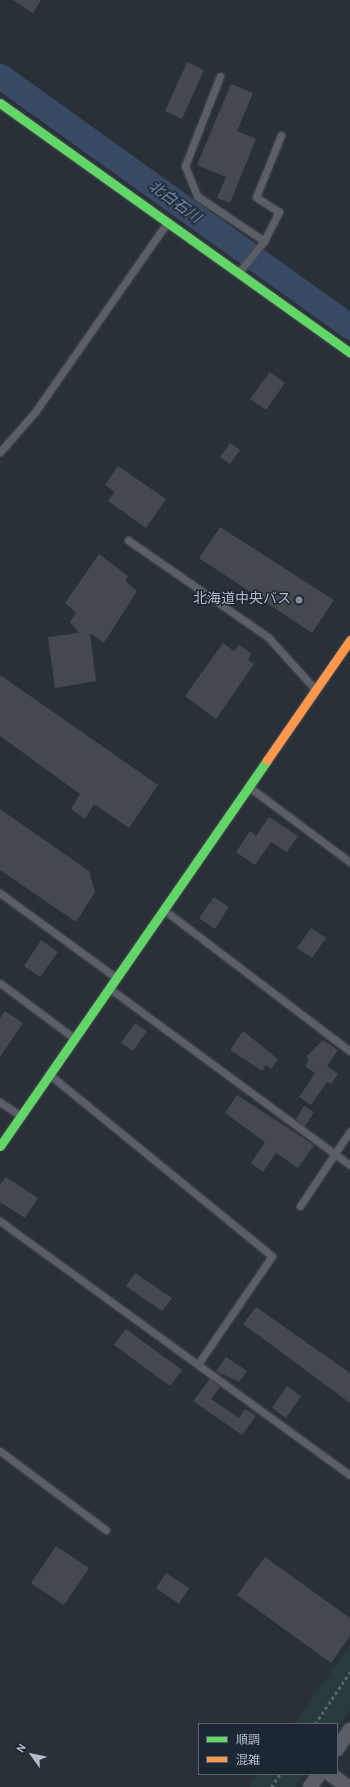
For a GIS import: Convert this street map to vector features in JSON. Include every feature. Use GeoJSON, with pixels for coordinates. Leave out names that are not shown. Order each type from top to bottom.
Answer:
{"type":"FeatureCollection","features":[{"type":"Feature","properties":{"kind":"street"},"geometry":{"type":"LineString","coordinates":[[0,103],[168,222],[241,270],[350,353]]}},
{"type":"Feature","properties":{"kind":"street"},"geometry":{"type":"LineString","coordinates":[[0,1146],[350,640]]}},
{"type":"Feature","properties":{"kind":"street"},"geometry":{"type":"LineString","coordinates":[[338,1748],[350,1730]]}},
{"type":"Feature","properties":{"kind":"street"},"geometry":{"type":"LineString","coordinates":[[310,1787],[318,1775]]}},
{"type":"Feature","properties":{"kind":"street"},"geometry":{"type":"LineString","coordinates":[[331,1775],[348,1787]]}},
{"type":"Feature","properties":{"kind":"lane"},"geometry":{"type":"LineString","coordinates":[[220,76],[184,166],[197,196],[264,240]]}},
{"type":"Feature","properties":{"kind":"lane"},"geometry":{"type":"LineString","coordinates":[[241,270],[257,247],[264,240],[279,212],[256,197],[281,135]]}},
{"type":"Feature","properties":{"kind":"lane"},"geometry":{"type":"LineString","coordinates":[[0,452],[35,412],[168,222]]}},
{"type":"Feature","properties":{"kind":"lane"},"geometry":{"type":"LineString","coordinates":[[128,540],[268,637],[316,689]]}},
{"type":"Feature","properties":{"kind":"lane"},"geometry":{"type":"LineString","coordinates":[[340,654],[350,661]]}},
{"type":"Feature","properties":{"kind":"lane"},"geometry":{"type":"LineString","coordinates":[[249,787],[350,862]]}},
{"type":"Feature","properties":{"kind":"lane"},"geometry":{"type":"LineString","coordinates":[[0,893],[116,978]]}},
{"type":"Feature","properties":{"kind":"lane"},"geometry":{"type":"LineString","coordinates":[[164,910],[350,1051]]}},
{"type":"Feature","properties":{"kind":"lane"},"geometry":{"type":"LineString","coordinates":[[0,983],[74,1038]]}},
{"type":"Feature","properties":{"kind":"lane"},"geometry":{"type":"LineString","coordinates":[[109,988],[350,1165]]}},
{"type":"Feature","properties":{"kind":"lane"},"geometry":{"type":"LineString","coordinates":[[50,1074],[272,1256],[198,1364]]}},
{"type":"Feature","properties":{"kind":"lane"},"geometry":{"type":"LineString","coordinates":[[0,1102],[21,1117]]}},
{"type":"Feature","properties":{"kind":"lane"},"geometry":{"type":"LineString","coordinates":[[300,1206],[350,1131]]}},
{"type":"Feature","properties":{"kind":"lane"},"geometry":{"type":"LineString","coordinates":[[0,1221],[350,1475]]}},
{"type":"Feature","properties":{"kind":"lane"},"geometry":{"type":"LineString","coordinates":[[0,1451],[106,1530]]}},
{"type":"Feature","properties":{"kind":"path"},"geometry":{"type":"LineString","coordinates":[[315,1723],[350,1672]]}},
{"type":"Feature","properties":{"kind":"path"},"geometry":{"type":"LineString","coordinates":[[271,1787],[279,1775]]}},
{"type":"Feature","properties":{"kind":"green space"},"geometry":{"type":"Polygon","coordinates":[[[350,1645],[350,1710],[338,1728],[338,1723],[295,1723],[350,1645]]]}},
{"type":"Feature","properties":{"kind":"green space"},"geometry":{"type":"Polygon","coordinates":[[[257,1775],[304,1775],[295,1787],[249,1787],[257,1775]]]}},
{"type":"Feature","properties":{"kind":"building"},"geometry":{"type":"Polygon","coordinates":[[[13,0],[41,0],[33,13],[13,0]]]}},
{"type":"Feature","properties":{"kind":"building"},"geometry":{"type":"Polygon","coordinates":[[[187,62],[204,70],[182,119],[165,111],[187,62]]]}},
{"type":"Feature","properties":{"kind":"building"},"geometry":{"type":"Polygon","coordinates":[[[231,84],[253,93],[237,131],[256,139],[230,203],[217,198],[226,177],[197,165],[231,84]]]}},
{"type":"Feature","properties":{"kind":"building"},"geometry":{"type":"Polygon","coordinates":[[[270,372],[285,383],[266,410],[250,399],[270,372]]]}},
{"type":"Feature","properties":{"kind":"building"},"geometry":{"type":"Polygon","coordinates":[[[230,443],[240,450],[230,464],[220,457],[230,443]]]}},
{"type":"Feature","properties":{"kind":"building"},"geometry":{"type":"Polygon","coordinates":[[[118,466],[166,499],[146,528],[108,501],[115,492],[105,485],[118,466]]]}},
{"type":"Feature","properties":{"kind":"building"},"geometry":{"type":"Polygon","coordinates":[[[220,527],[334,600],[312,633],[199,558],[220,527]]]}},
{"type":"Feature","properties":{"kind":"building"},"geometry":{"type":"Polygon","coordinates":[[[99,554],[128,576],[125,581],[137,591],[104,643],[90,633],[96,681],[55,688],[48,637],[79,633],[70,622],[76,613],[65,603],[99,554]]]}},
{"type":"Feature","properties":{"kind":"building"},"geometry":{"type":"Polygon","coordinates":[[[223,643],[234,651],[239,645],[251,653],[248,660],[254,664],[216,719],[185,696],[223,643]]]}},
{"type":"Feature","properties":{"kind":"building"},"geometry":{"type":"Polygon","coordinates":[[[0,675],[158,785],[129,828],[94,804],[85,819],[71,809],[80,794],[0,736],[0,675]]]}},
{"type":"Feature","properties":{"kind":"building"},"geometry":{"type":"Polygon","coordinates":[[[0,809],[89,871],[95,892],[76,922],[0,870],[0,809]]]}},
{"type":"Feature","properties":{"kind":"building"},"geometry":{"type":"Polygon","coordinates":[[[269,817],[298,836],[287,852],[271,842],[255,865],[236,852],[250,831],[256,836],[269,817]]]}},
{"type":"Feature","properties":{"kind":"building"},"geometry":{"type":"Polygon","coordinates":[[[214,897],[229,907],[215,929],[199,918],[214,897]]]}},
{"type":"Feature","properties":{"kind":"building"},"geometry":{"type":"Polygon","coordinates":[[[311,928],[326,938],[312,958],[297,948],[311,928]]]}},
{"type":"Feature","properties":{"kind":"building"},"geometry":{"type":"Polygon","coordinates":[[[41,940],[58,952],[40,977],[24,966],[41,940]]]}},
{"type":"Feature","properties":{"kind":"building"},"geometry":{"type":"Polygon","coordinates":[[[5,1011],[23,1023],[0,1057],[0,1018],[5,1011]]]}},
{"type":"Feature","properties":{"kind":"building"},"geometry":{"type":"Polygon","coordinates":[[[135,1023],[147,1031],[133,1051],[121,1043],[135,1023]]]}},
{"type":"Feature","properties":{"kind":"building"},"geometry":{"type":"Polygon","coordinates":[[[243,1031],[278,1059],[271,1069],[266,1065],[262,1071],[230,1050],[243,1031]]]}},
{"type":"Feature","properties":{"kind":"building"},"geometry":{"type":"Polygon","coordinates":[[[323,1040],[338,1050],[327,1066],[338,1074],[331,1084],[327,1082],[311,1105],[299,1097],[315,1073],[305,1066],[309,1060],[306,1057],[323,1040]]]}},
{"type":"Feature","properties":{"kind":"building"},"geometry":{"type":"Polygon","coordinates":[[[237,1095],[314,1145],[298,1168],[276,1153],[263,1172],[251,1163],[265,1142],[225,1113],[237,1095]]]}},
{"type":"Feature","properties":{"kind":"building"},"geometry":{"type":"Polygon","coordinates":[[[304,1106],[314,1112],[305,1126],[296,1119],[304,1106]]]}},
{"type":"Feature","properties":{"kind":"building"},"geometry":{"type":"Polygon","coordinates":[[[6,1177],[38,1198],[25,1218],[0,1202],[0,1185],[6,1177]]]}},
{"type":"Feature","properties":{"kind":"building"},"geometry":{"type":"Polygon","coordinates":[[[135,1273],[172,1298],[162,1311],[126,1286],[135,1273]]]}},
{"type":"Feature","properties":{"kind":"building"},"geometry":{"type":"Polygon","coordinates":[[[256,1307],[350,1373],[350,1403],[243,1324],[256,1307]]]}},
{"type":"Feature","properties":{"kind":"building"},"geometry":{"type":"Polygon","coordinates":[[[126,1329],[182,1370],[170,1386],[114,1345],[126,1329]]]}},
{"type":"Feature","properties":{"kind":"building"},"geometry":{"type":"Polygon","coordinates":[[[226,1357],[247,1371],[239,1382],[216,1371],[226,1357]]]}},
{"type":"Feature","properties":{"kind":"building"},"geometry":{"type":"Polygon","coordinates":[[[210,1379],[220,1387],[211,1399],[239,1418],[245,1409],[256,1416],[242,1435],[193,1401],[210,1379]]]}},
{"type":"Feature","properties":{"kind":"building"},"geometry":{"type":"Polygon","coordinates":[[[287,1386],[301,1396],[286,1418],[272,1408],[287,1386]]]}},
{"type":"Feature","properties":{"kind":"building"},"geometry":{"type":"Polygon","coordinates":[[[56,1546],[89,1568],[64,1605],[31,1583],[56,1546]]]}},
{"type":"Feature","properties":{"kind":"building"},"geometry":{"type":"Polygon","coordinates":[[[265,1557],[350,1618],[350,1636],[331,1663],[237,1595],[265,1557]]]}},
{"type":"Feature","properties":{"kind":"building"},"geometry":{"type":"Polygon","coordinates":[[[166,1573],[189,1588],[179,1604],[156,1588],[166,1573]]]}},
{"type":"Feature","properties":{"kind":"waterway","name":"北白石川"},"geometry":{"type":"LineString","coordinates":[[0,76],[350,327]]}},
{"type":"Feature","properties":{"kind":"traffic: fast"},"geometry":{"type":"LineString","coordinates":[[0,103],[350,353]]}},
{"type":"Feature","properties":{"kind":"traffic: fast"},"geometry":{"type":"LineString","coordinates":[[0,1146],[267,760]]}},
{"type":"Feature","properties":{"kind":"traffic: slow"},"geometry":{"type":"LineString","coordinates":[[267,760],[350,640]]}},
{"type":"Feature","properties":{"kind":"place","name":"北海道中央バス"},"geometry":{"type":"Point","coordinates":[299,600]}}]}
